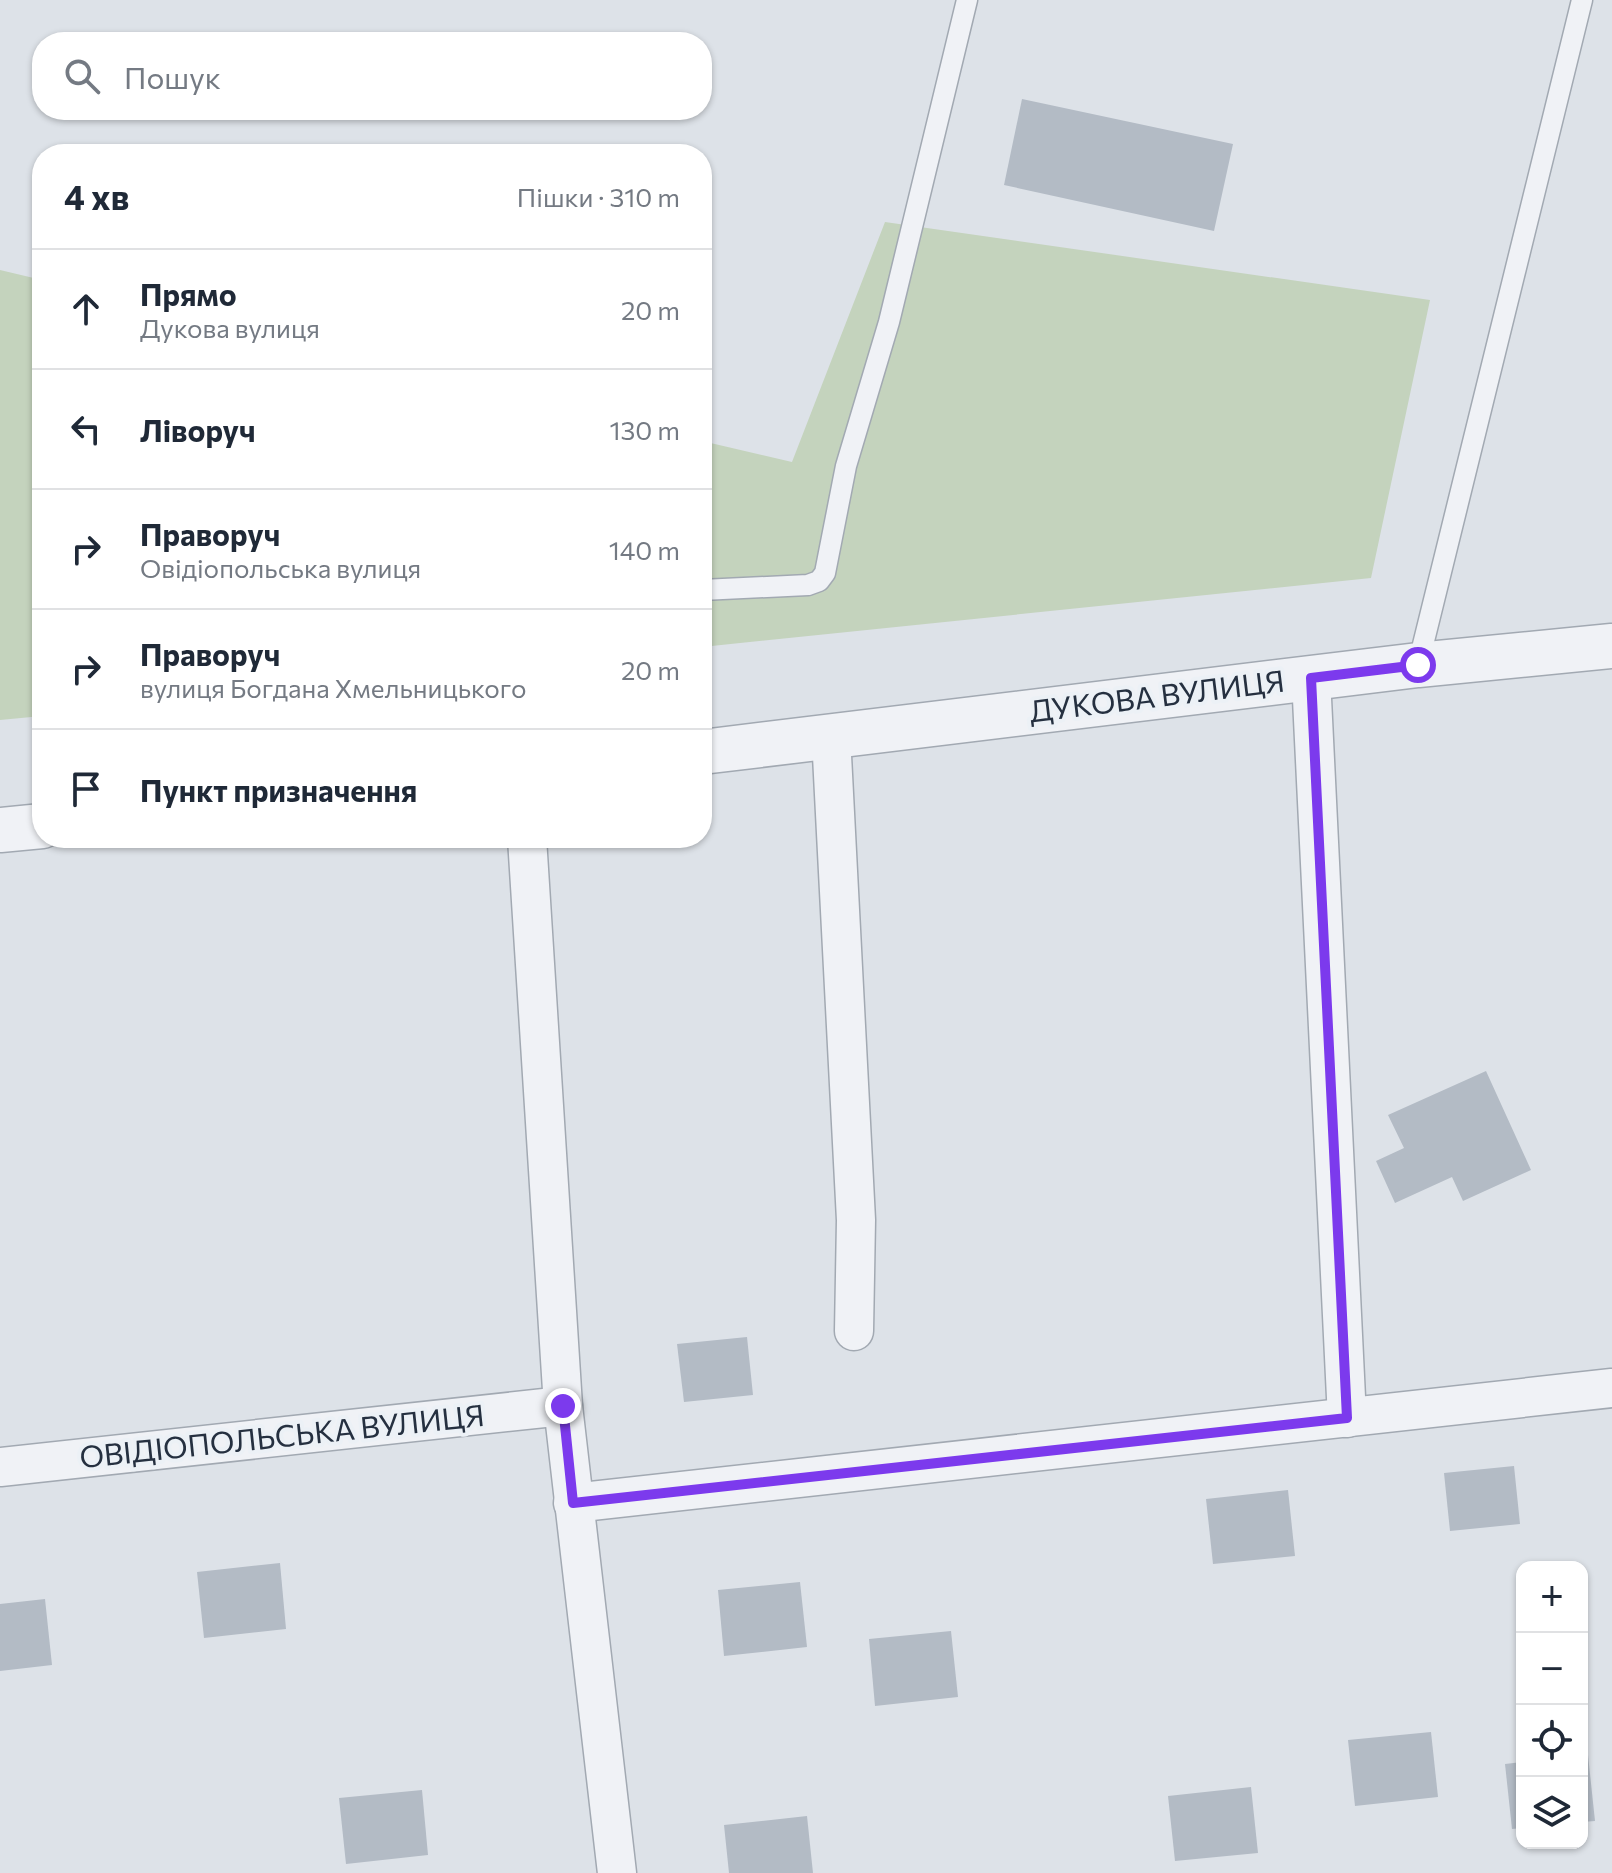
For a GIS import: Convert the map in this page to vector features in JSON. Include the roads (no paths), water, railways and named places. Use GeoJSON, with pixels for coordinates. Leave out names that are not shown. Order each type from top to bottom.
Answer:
{"type":"FeatureCollection","features":[{"type":"Feature","properties":{"kind":"street","name":"ДУКОВА ВУЛИЦЯ"},"geometry":{"type":"LineString","coordinates":[[712,751],[1418,665],[1612,646]]}},
{"type":"Feature","properties":{"kind":"street"},"geometry":{"type":"LineString","coordinates":[[1311,678],[1347,1418]]}},
{"type":"Feature","properties":{"kind":"street"},"geometry":{"type":"LineString","coordinates":[[831,736],[856,1220],[854,1331]]}},
{"type":"Feature","properties":{"kind":"street"},"geometry":{"type":"LineString","coordinates":[[0,830],[32,827]]}},
{"type":"Feature","properties":{"kind":"street"},"geometry":{"type":"LineString","coordinates":[[528,848],[563,1406],[617,1873]]}},
{"type":"Feature","properties":{"kind":"street"},"geometry":{"type":"LineString","coordinates":[[573,1503],[1612,1388]]}},
{"type":"Feature","properties":{"kind":"street","name":"ОВІДІОПОЛЬСЬКА ВУЛИЦЯ"},"geometry":{"type":"LineString","coordinates":[[0,1467],[563,1406]]}},
{"type":"Feature","properties":{"kind":"lane"},"geometry":{"type":"LineString","coordinates":[[712,590],[808,585],[819,581],[825,573],[846,466],[889,322],[967,0]]}},
{"type":"Feature","properties":{"kind":"lane"},"geometry":{"type":"LineString","coordinates":[[1418,665],[1582,0]]}}]}
